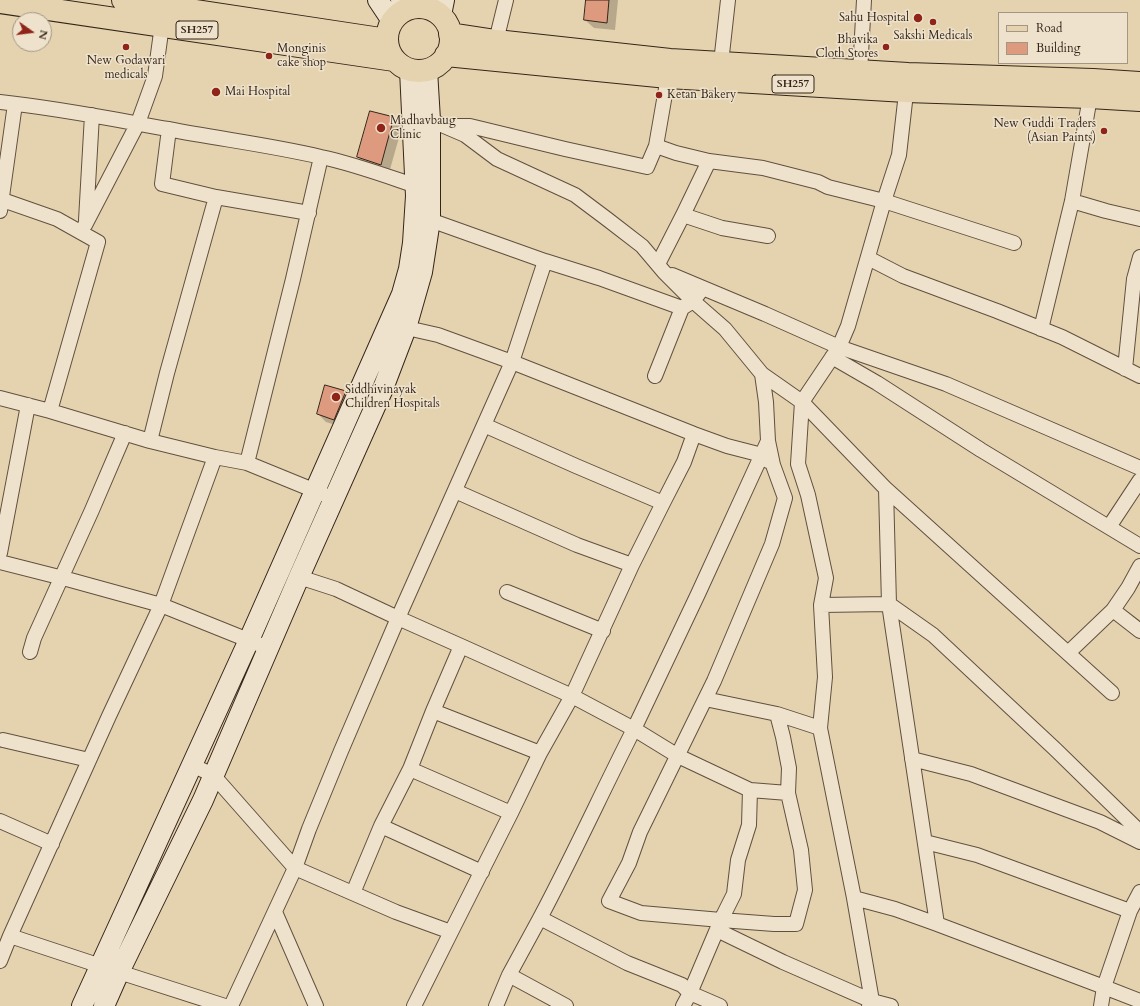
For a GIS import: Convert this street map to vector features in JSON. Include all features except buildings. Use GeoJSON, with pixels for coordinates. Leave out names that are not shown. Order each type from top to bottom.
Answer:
{"type":"FeatureCollection","features":[{"type":"Feature","properties":{"kind":"main road","name":"SH257"},"geometry":{"type":"LineString","coordinates":[[123,0],[176,4],[407,31]]}},
{"type":"Feature","properties":{"kind":"main road","name":"SH257"},"geometry":{"type":"LineString","coordinates":[[0,2],[162,25],[407,31]]}},
{"type":"Feature","properties":{"kind":"main road"},"geometry":{"type":"LineString","coordinates":[[426,7],[436,11],[445,26],[444,58],[437,65],[407,31],[426,7]]}},
{"type":"Feature","properties":{"kind":"main road","name":"SH257"},"geometry":{"type":"LineString","coordinates":[[445,26],[496,41],[670,60],[860,72],[907,83],[1140,100]]}},
{"type":"Feature","properties":{"kind":"main road","name":"SH257"},"geometry":{"type":"LineString","coordinates":[[445,26],[668,77],[907,83],[1093,80],[1140,83]]}},
{"type":"Feature","properties":{"kind":"street"},"geometry":{"type":"LineString","coordinates":[[82,1006],[249,640],[324,494],[382,391],[398,326],[402,294],[409,269],[415,221],[416,196],[423,188],[437,124],[407,31],[378,0]]}},
{"type":"Feature","properties":{"kind":"street"},"geometry":{"type":"LineString","coordinates":[[496,41],[506,0]]}},
{"type":"Feature","properties":{"kind":"street"},"geometry":{"type":"LineString","coordinates":[[721,63],[728,0]]}},
{"type":"Feature","properties":{"kind":"street"},"geometry":{"type":"LineString","coordinates":[[860,72],[864,0]]}},
{"type":"Feature","properties":{"kind":"street"},"geometry":{"type":"LineString","coordinates":[[84,229],[138,123],[155,76],[162,25]]}},
{"type":"Feature","properties":{"kind":"street"},"geometry":{"type":"LineString","coordinates":[[398,326],[422,272],[430,220],[423,188],[407,31]]}},
{"type":"Feature","properties":{"kind":"street"},"geometry":{"type":"LineString","coordinates":[[437,124],[470,126],[647,167],[656,146],[668,77]]}},
{"type":"Feature","properties":{"kind":"street"},"geometry":{"type":"LineString","coordinates":[[872,1004],[854,898],[820,728],[825,677],[821,605],[826,578],[808,495],[798,464],[802,402],[836,352],[848,326],[884,201],[899,155],[907,83]]}},
{"type":"Feature","properties":{"kind":"street"},"geometry":{"type":"LineString","coordinates":[[1041,329],[1072,202],[1090,97]]}},
{"type":"Feature","properties":{"kind":"street"},"geometry":{"type":"LineString","coordinates":[[0,102],[92,115],[321,157],[366,168],[423,188]]}},
{"type":"Feature","properties":{"kind":"street"},"geometry":{"type":"LineString","coordinates":[[15,104],[0,203],[57,219],[84,229],[98,242],[50,411]]}},
{"type":"Feature","properties":{"kind":"street"},"geometry":{"type":"LineString","coordinates":[[84,229],[92,115]]}},
{"type":"Feature","properties":{"kind":"street"},"geometry":{"type":"LineString","coordinates":[[437,124],[465,135],[497,159],[575,196],[607,219],[642,246],[661,268],[687,305]]}},
{"type":"Feature","properties":{"kind":"street"},"geometry":{"type":"LineString","coordinates":[[169,129],[162,184],[216,197],[308,213]]}},
{"type":"Feature","properties":{"kind":"street"},"geometry":{"type":"LineString","coordinates":[[656,146],[676,153],[709,161],[763,168],[818,182],[828,188],[884,201],[1014,244]]}},
{"type":"Feature","properties":{"kind":"street"},"geometry":{"type":"LineString","coordinates":[[247,463],[293,279],[321,157]]}},
{"type":"Feature","properties":{"kind":"street"},"geometry":{"type":"LineString","coordinates":[[661,268],[683,215],[709,161]]}},
{"type":"Feature","properties":{"kind":"street"},"geometry":{"type":"LineString","coordinates":[[150,441],[167,373],[216,197]]}},
{"type":"Feature","properties":{"kind":"street"},"geometry":{"type":"LineString","coordinates":[[1072,202],[1140,219]]}},
{"type":"Feature","properties":{"kind":"street"},"geometry":{"type":"LineString","coordinates":[[683,215],[722,228],[768,236]]}},
{"type":"Feature","properties":{"kind":"street"},"geometry":{"type":"LineString","coordinates":[[430,220],[545,262],[687,305],[725,330],[762,374],[802,402],[886,489],[1112,693]]}},
{"type":"Feature","properties":{"kind":"street"},"geometry":{"type":"LineString","coordinates":[[1125,369],[1140,257]]}},
{"type":"Feature","properties":{"kind":"street"},"geometry":{"type":"LineString","coordinates":[[868,258],[903,276],[998,311],[1062,337],[1140,376]]}},
{"type":"Feature","properties":{"kind":"street"},"geometry":{"type":"LineString","coordinates":[[231,1006],[295,868],[341,750],[512,362],[545,262]]}},
{"type":"Feature","properties":{"kind":"street"},"geometry":{"type":"LineString","coordinates":[[661,268],[703,288],[765,314],[836,352],[877,383],[981,450],[1140,546]]}},
{"type":"Feature","properties":{"kind":"street"},"geometry":{"type":"LineString","coordinates":[[655,376],[687,305],[703,288]]}},
{"type":"Feature","properties":{"kind":"street"},"geometry":{"type":"LineString","coordinates":[[398,326],[438,335],[512,362],[694,434],[727,446],[762,455],[773,465]]}},
{"type":"Feature","properties":{"kind":"street"},"geometry":{"type":"LineString","coordinates":[[836,352],[868,357],[946,384],[1140,468]]}},
{"type":"Feature","properties":{"kind":"street"},"geometry":{"type":"LineString","coordinates":[[868,357],[877,383]]}},
{"type":"Feature","properties":{"kind":"street"},"geometry":{"type":"LineString","coordinates":[[762,374],[766,402],[768,442],[773,465],[785,498],[772,544],[705,699],[640,832],[629,863],[609,900],[641,913],[719,925],[796,924],[805,890],[801,850],[788,793],[789,768],[777,714]]}},
{"type":"Feature","properties":{"kind":"street"},"geometry":{"type":"LineString","coordinates":[[0,398],[50,411],[150,441],[215,457],[247,463],[324,494]]}},
{"type":"Feature","properties":{"kind":"street"},"geometry":{"type":"LineString","coordinates":[[0,553],[28,405]]}},
{"type":"Feature","properties":{"kind":"street"},"geometry":{"type":"LineString","coordinates":[[484,425],[662,502]]}},
{"type":"Feature","properties":{"kind":"street"},"geometry":{"type":"LineString","coordinates":[[30,652],[34,638],[125,433]]}},
{"type":"Feature","properties":{"kind":"street"},"geometry":{"type":"LineString","coordinates":[[414,1006],[540,753],[572,696],[662,502],[684,462],[694,434]]}},
{"type":"Feature","properties":{"kind":"street"},"geometry":{"type":"LineString","coordinates":[[496,1006],[510,975],[565,871],[634,729],[768,442]]}},
{"type":"Feature","properties":{"kind":"street"},"geometry":{"type":"LineString","coordinates":[[0,961],[89,760],[161,605],[215,457]]}},
{"type":"Feature","properties":{"kind":"street"},"geometry":{"type":"LineString","coordinates":[[1109,527],[1140,480]]}},
{"type":"Feature","properties":{"kind":"street"},"geometry":{"type":"LineString","coordinates":[[886,489],[889,604],[937,924]]}},
{"type":"Feature","properties":{"kind":"street"},"geometry":{"type":"LineString","coordinates":[[455,491],[577,545],[632,565]]}},
{"type":"Feature","properties":{"kind":"street"},"geometry":{"type":"LineString","coordinates":[[104,1006],[119,972],[203,800],[299,577],[324,494]]}},
{"type":"Feature","properties":{"kind":"street"},"geometry":{"type":"LineString","coordinates":[[0,562],[62,577],[161,605],[268,648]]}},
{"type":"Feature","properties":{"kind":"street"},"geometry":{"type":"LineString","coordinates":[[1068,653],[1113,610],[1128,588],[1140,566]]}},
{"type":"Feature","properties":{"kind":"street"},"geometry":{"type":"LineString","coordinates":[[299,577],[336,589],[572,696],[634,729],[678,756],[750,790],[788,793]]}},
{"type":"Feature","properties":{"kind":"street"},"geometry":{"type":"LineString","coordinates":[[507,592],[603,631]]}},
{"type":"Feature","properties":{"kind":"street"},"geometry":{"type":"LineString","coordinates":[[821,605],[889,604],[934,635],[1055,749],[1140,832]]}},
{"type":"Feature","properties":{"kind":"street"},"geometry":{"type":"LineString","coordinates":[[1113,610],[1140,631]]}},
{"type":"Feature","properties":{"kind":"street"},"geometry":{"type":"LineString","coordinates":[[353,893],[381,826],[410,769],[461,646]]}},
{"type":"Feature","properties":{"kind":"street"},"geometry":{"type":"LineString","coordinates":[[705,699],[777,714],[820,728]]}},
{"type":"Feature","properties":{"kind":"street"},"geometry":{"type":"LineString","coordinates":[[433,711],[540,753]]}},
{"type":"Feature","properties":{"kind":"street"},"geometry":{"type":"LineString","coordinates":[[3,740],[89,760]]}},
{"type":"Feature","properties":{"kind":"street"},"geometry":{"type":"LineString","coordinates":[[912,759],[971,774],[1100,822],[1140,842]]}},
{"type":"Feature","properties":{"kind":"street"},"geometry":{"type":"LineString","coordinates":[[192,765],[213,775],[295,868],[396,912],[451,932]]}},
{"type":"Feature","properties":{"kind":"street"},"geometry":{"type":"LineString","coordinates":[[410,769],[511,813]]}},
{"type":"Feature","properties":{"kind":"street"},"geometry":{"type":"LineString","coordinates":[[683,1006],[734,894],[738,860],[749,824],[750,790]]}},
{"type":"Feature","properties":{"kind":"street"},"geometry":{"type":"LineString","coordinates":[[1100,822],[1128,820]]}},
{"type":"Feature","properties":{"kind":"street"},"geometry":{"type":"LineString","coordinates":[[0,821],[52,844]]}},
{"type":"Feature","properties":{"kind":"street"},"geometry":{"type":"LineString","coordinates":[[381,826],[482,872]]}},
{"type":"Feature","properties":{"kind":"street"},"geometry":{"type":"LineString","coordinates":[[925,842],[977,855],[1130,910]]}},
{"type":"Feature","properties":{"kind":"street"},"geometry":{"type":"LineString","coordinates":[[1101,1006],[1104,987],[1130,910],[1140,892]]}},
{"type":"Feature","properties":{"kind":"street"},"geometry":{"type":"LineString","coordinates":[[854,898],[937,924],[1140,1001]]}},
{"type":"Feature","properties":{"kind":"street"},"geometry":{"type":"LineString","coordinates":[[275,912],[316,1006]]}},
{"type":"Feature","properties":{"kind":"street"},"geometry":{"type":"LineString","coordinates":[[540,918],[627,963],[682,985],[690,993],[720,1006]]}},
{"type":"Feature","properties":{"kind":"street"},"geometry":{"type":"LineString","coordinates":[[719,925],[783,962],[872,1004],[891,1006]]}},
{"type":"Feature","properties":{"kind":"street"},"geometry":{"type":"LineString","coordinates":[[10,936],[225,1006]]}},
{"type":"Feature","properties":{"kind":"street"},"geometry":{"type":"LineString","coordinates":[[510,975],[566,1006]]}},
{"type":"Feature","properties":{"kind":"place","name":"Sahu Hospital"},"geometry":{"type":"Point","coordinates":[918,18]}},
{"type":"Feature","properties":{"kind":"place","name":"Sakshi Medicals"},"geometry":{"type":"Point","coordinates":[933,22]}},
{"type":"Feature","properties":{"kind":"place","name":"New Godawari medicals"},"geometry":{"type":"Point","coordinates":[126,47]}},
{"type":"Feature","properties":{"kind":"place","name":"Bhavika Cloth Stores"},"geometry":{"type":"Point","coordinates":[886,47]}},
{"type":"Feature","properties":{"kind":"place","name":"Monginis cake shop"},"geometry":{"type":"Point","coordinates":[269,56]}},
{"type":"Feature","properties":{"kind":"place","name":"Mai Hospital"},"geometry":{"type":"Point","coordinates":[216,92]}},
{"type":"Feature","properties":{"kind":"place","name":"Ketan Bakery"},"geometry":{"type":"Point","coordinates":[659,95]}},
{"type":"Feature","properties":{"kind":"place","name":"Madhavbaug Clinic"},"geometry":{"type":"Point","coordinates":[381,128]}},
{"type":"Feature","properties":{"kind":"place","name":"New Guddi Traders (Asian Paints)"},"geometry":{"type":"Point","coordinates":[1104,131]}},
{"type":"Feature","properties":{"kind":"place","name":"Siddhivinayak Children Hospitals"},"geometry":{"type":"Point","coordinates":[336,397]}}]}
